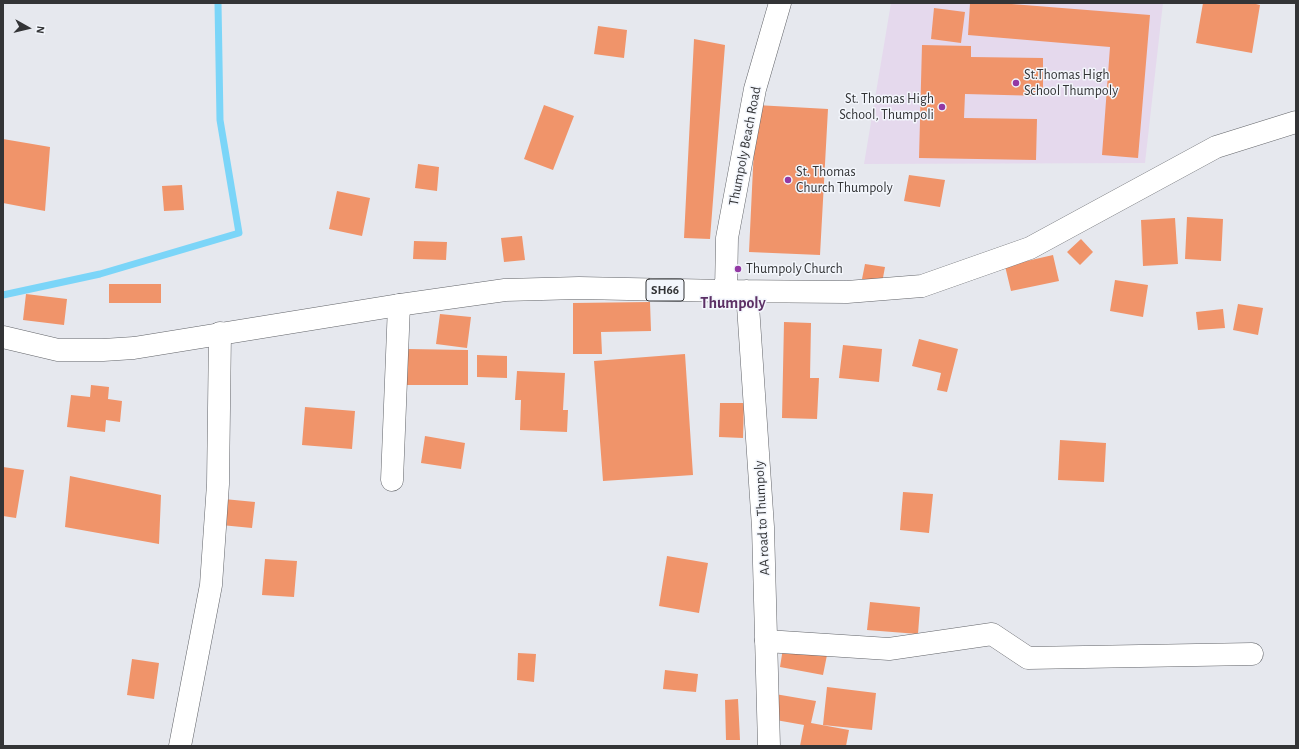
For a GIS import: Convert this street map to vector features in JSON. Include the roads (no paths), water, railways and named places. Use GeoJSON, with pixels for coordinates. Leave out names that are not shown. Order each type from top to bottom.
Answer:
{"type":"FeatureCollection","features":[{"type":"Feature","properties":{"kind":"main road","name":"Thumpoly Beach Road"},"geometry":{"type":"LineString","coordinates":[[726,291],[726,238],[755,89],[780,3]]}},
{"type":"Feature","properties":{"kind":"main road","name":"SH66"},"geometry":{"type":"LineString","coordinates":[[3,338],[58,350],[134,348],[399,305],[505,290],[579,288],[847,292],[922,286],[1030,248],[1216,147],[1296,122]]}},
{"type":"Feature","properties":{"kind":"main road","name":"AA road to Thumpoly"},"geometry":{"type":"LineString","coordinates":[[747,291],[764,527],[768,746]]}},
{"type":"Feature","properties":{"kind":"main road"},"geometry":{"type":"LineString","coordinates":[[392,480],[399,305]]}},
{"type":"Feature","properties":{"kind":"main road"},"geometry":{"type":"LineString","coordinates":[[180,746],[211,586],[218,484],[220,333]]}},
{"type":"Feature","properties":{"kind":"main road"},"geometry":{"type":"LineString","coordinates":[[766,641],[889,649],[992,634],[1028,658],[1252,654]]}},
{"type":"Feature","properties":{"kind":"waterway"},"geometry":{"type":"LineString","coordinates":[[3,295],[100,274],[239,233],[220,120],[218,3]]}},
{"type":"Feature","properties":{"kind":"place","name":"St.Thomas High School Thumpoly"},"geometry":{"type":"Point","coordinates":[1016,83]}},
{"type":"Feature","properties":{"kind":"place","name":"St. Thomas High School, Thumpoli"},"geometry":{"type":"Point","coordinates":[942,107]}},
{"type":"Feature","properties":{"kind":"place","name":"St. Thomas Church Thumpoly"},"geometry":{"type":"Point","coordinates":[788,180]}},
{"type":"Feature","properties":{"kind":"place","name":"Thumpoly Church"},"geometry":{"type":"Point","coordinates":[738,269]}},
{"type":"Feature","properties":{"kind":"district","name":"Thumpoly"},"geometry":{"type":"Point","coordinates":[733,303]}}]}
